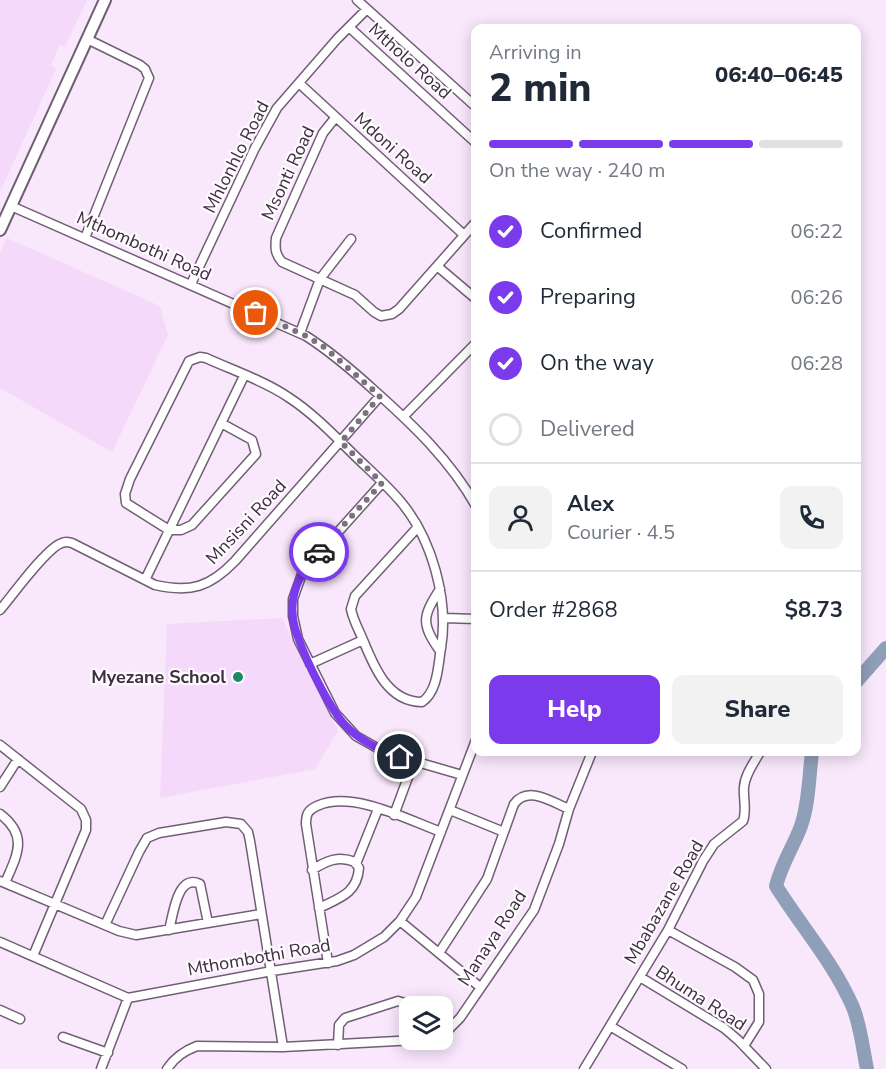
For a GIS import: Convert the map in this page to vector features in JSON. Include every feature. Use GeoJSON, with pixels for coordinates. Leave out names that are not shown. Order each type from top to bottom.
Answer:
{"type":"FeatureCollection","features":[{"type":"Feature","properties":{"kind":"street"},"geometry":{"type":"LineString","coordinates":[[0,230],[105,0]]}},
{"type":"Feature","properties":{"kind":"street"},"geometry":{"type":"LineString","coordinates":[[357,0],[471,103]]}},
{"type":"Feature","properties":{"kind":"street","name":"Mhlonhlo Road"},"geometry":{"type":"LineString","coordinates":[[191,284],[278,106],[300,84],[337,39],[367,9]]}},
{"type":"Feature","properties":{"kind":"street","name":"Mtholo Road"},"geometry":{"type":"LineString","coordinates":[[350,28],[471,138]]}},
{"type":"Feature","properties":{"kind":"street"},"geometry":{"type":"LineString","coordinates":[[85,238],[149,78],[146,69],[140,65],[87,39]]}},
{"type":"Feature","properties":{"kind":"street","name":"Mdoni Road"},"geometry":{"type":"LineString","coordinates":[[300,84],[464,235]]}},
{"type":"Feature","properties":{"kind":"street","name":"Msonti Road"},"geometry":{"type":"LineString","coordinates":[[335,118],[323,133],[276,238],[275,248],[282,262],[355,295],[374,312],[387,316],[399,309],[471,227]]}},
{"type":"Feature","properties":{"kind":"street","name":"Mthombothi Road"},"geometry":{"type":"LineString","coordinates":[[11,206],[300,333],[324,347],[404,416],[453,472],[471,499]]}},
{"type":"Feature","properties":{"kind":"street"},"geometry":{"type":"LineString","coordinates":[[300,333],[320,279],[351,239]]}},
{"type":"Feature","properties":{"kind":"street"},"geometry":{"type":"LineString","coordinates":[[437,266],[471,295]]}},
{"type":"Feature","properties":{"kind":"street"},"geometry":{"type":"LineString","coordinates":[[404,416],[471,348]]}},
{"type":"Feature","properties":{"kind":"street"},"geometry":{"type":"LineString","coordinates":[[221,423],[252,440],[256,454],[196,522],[185,529],[169,530],[126,503],[125,494],[130,479],[189,361],[200,357],[206,358],[290,398],[341,442],[402,503],[417,528],[427,546],[440,589],[444,618],[438,668],[431,693],[422,702],[402,697],[381,679],[352,613],[353,600],[417,528]]}},
{"type":"Feature","properties":{"kind":"street"},"geometry":{"type":"LineString","coordinates":[[145,580],[244,376]]}},
{"type":"Feature","properties":{"kind":"street","name":"Mnsisni Road"},"geometry":{"type":"LineString","coordinates":[[0,610],[47,554],[60,544],[72,543],[145,580],[170,588],[206,584],[220,577],[380,396]]}},
{"type":"Feature","properties":{"kind":"street"},"geometry":{"type":"LineString","coordinates":[[382,483],[303,571],[293,599],[292,616],[298,639],[335,713],[350,730],[386,753],[462,775]]}},
{"type":"Feature","properties":{"kind":"street"},"geometry":{"type":"LineString","coordinates":[[440,589],[425,619],[431,638],[440,651]]}},
{"type":"Feature","properties":{"kind":"street"},"geometry":{"type":"LineString","coordinates":[[444,618],[471,619]]}},
{"type":"Feature","properties":{"kind":"street"},"geometry":{"type":"LineString","coordinates":[[310,664],[363,640]]}},
{"type":"Feature","properties":{"kind":"street"},"geometry":{"type":"LineString","coordinates":[[0,745],[81,809],[86,820],[86,830],[33,956]]}},
{"type":"Feature","properties":{"kind":"street","name":"Mthombothi Road"},"geometry":{"type":"LineString","coordinates":[[128,998],[328,963],[355,955],[384,937],[400,921],[416,897],[471,752]]}},
{"type":"Feature","properties":{"kind":"street","name":"Manaya Road"},"geometry":{"type":"LineString","coordinates":[[453,1024],[460,1018],[507,952],[534,910],[589,756]]}},
{"type":"Feature","properties":{"kind":"street","name":"Mbabazane Road"},"geometry":{"type":"LineString","coordinates":[[584,1069],[668,930],[703,861],[714,844],[743,821],[745,815],[744,785],[758,756]]}},
{"type":"Feature","properties":{"kind":"street"},"geometry":{"type":"LineString","coordinates":[[0,787],[18,759]]}},
{"type":"Feature","properties":{"kind":"street"},"geometry":{"type":"LineString","coordinates":[[394,815],[414,761]]}},
{"type":"Feature","properties":{"kind":"street"},"geometry":{"type":"LineString","coordinates":[[438,953],[487,879],[514,804],[522,796],[530,795],[569,809]]}},
{"type":"Feature","properties":{"kind":"street"},"geometry":{"type":"LineString","coordinates":[[328,963],[312,870],[306,824],[307,813],[330,802],[361,803],[441,832]]}},
{"type":"Feature","properties":{"kind":"street"},"geometry":{"type":"LineString","coordinates":[[356,864],[378,809]]}},
{"type":"Feature","properties":{"kind":"street"},"geometry":{"type":"LineString","coordinates":[[450,810],[504,832]]}},
{"type":"Feature","properties":{"kind":"street"},"geometry":{"type":"LineString","coordinates":[[0,814],[11,823],[19,843],[17,855],[2,882],[119,931],[136,935],[261,914]]}},
{"type":"Feature","properties":{"kind":"street"},"geometry":{"type":"LineString","coordinates":[[105,925],[147,838],[159,832],[226,822],[241,824],[248,832],[283,1047]]}},
{"type":"Feature","properties":{"kind":"street"},"geometry":{"type":"LineString","coordinates":[[312,870],[333,860],[349,860],[359,868],[358,877],[351,890],[319,908]]}},
{"type":"Feature","properties":{"kind":"street"},"geometry":{"type":"LineString","coordinates":[[169,930],[179,892],[184,885],[191,882],[200,884],[208,924]]}},
{"type":"Feature","properties":{"kind":"street"},"geometry":{"type":"LineString","coordinates":[[400,921],[480,987]]}},
{"type":"Feature","properties":{"kind":"street","name":"Bhuma Road"},"geometry":{"type":"LineString","coordinates":[[668,930],[735,967],[753,980],[759,994],[759,1022],[744,1046]]}},
{"type":"Feature","properties":{"kind":"street"},"geometry":{"type":"LineString","coordinates":[[0,942],[128,998],[101,1069]]}},
{"type":"Feature","properties":{"kind":"street","name":"Bhuma Road"},"geometry":{"type":"LineString","coordinates":[[640,977],[713,1021],[744,1046],[766,1069]]}},
{"type":"Feature","properties":{"kind":"street"},"geometry":{"type":"LineString","coordinates":[[338,1045],[339,1025],[345,1018],[399,1001]]}},
{"type":"Feature","properties":{"kind":"street"},"geometry":{"type":"LineString","coordinates":[[0,1010],[20,1019]]}},
{"type":"Feature","properties":{"kind":"street"},"geometry":{"type":"LineString","coordinates":[[610,1026],[682,1069]]}},
{"type":"Feature","properties":{"kind":"street"},"geometry":{"type":"LineString","coordinates":[[63,1037],[108,1053]]}},
{"type":"Feature","properties":{"kind":"street"},"geometry":{"type":"LineString","coordinates":[[167,1069],[181,1054],[197,1046],[283,1047],[399,1041]]}},
{"type":"Feature","properties":{"kind":"shaded area"},"geometry":{"type":"Polygon","coordinates":[[[0,0],[87,0],[65,47],[60,45],[51,65],[56,69],[0,192],[0,0]]]}},
{"type":"Feature","properties":{"kind":"shaded area"},"geometry":{"type":"Polygon","coordinates":[[[7,238],[160,306],[168,335],[112,452],[0,388],[0,252],[7,238]]]}},
{"type":"Feature","properties":{"kind":"shaded area","name":"Myezane School"},"geometry":{"type":"Polygon","coordinates":[[[282,618],[338,731],[315,769],[160,798],[167,624],[282,618]]]}},
{"type":"Feature","properties":{"kind":"waterway"},"geometry":{"type":"LineString","coordinates":[[861,676],[886,648]]}},
{"type":"Feature","properties":{"kind":"waterway"},"geometry":{"type":"LineString","coordinates":[[812,756],[804,817],[776,886],[826,959],[852,1005],[867,1069]]}},
{"type":"Feature","properties":{"kind":"way so far"},"geometry":{"type":"LineString","coordinates":[[256,313],[324,347],[380,396],[341,442],[382,483],[319,552]]}},
{"type":"Feature","properties":{"kind":"place","name":"Myezane School"},"geometry":{"type":"Point","coordinates":[238,677]}},
{"type":"Feature","properties":{"kind":"route"},"geometry":{"type":"LineString","coordinates":[[319,552],[303,571],[293,599],[292,616],[298,639],[335,713],[344,724],[356,736],[371,745],[400,757]]}}]}
